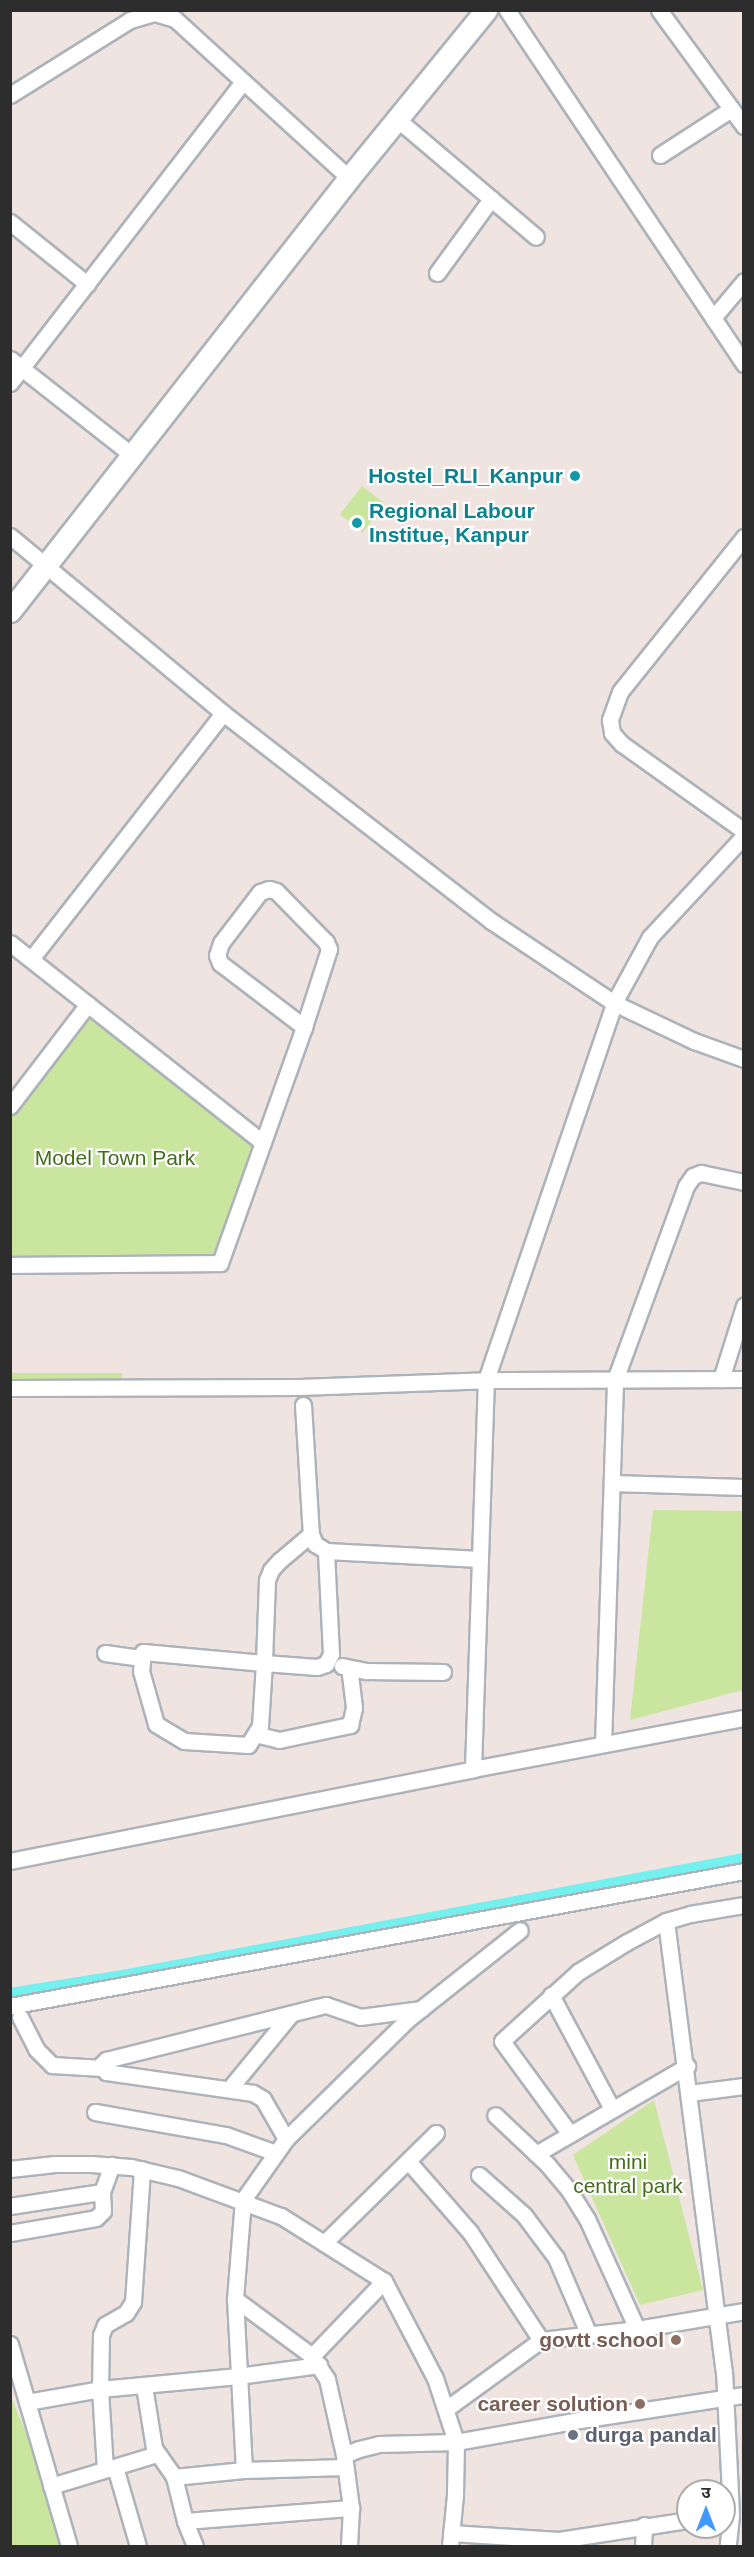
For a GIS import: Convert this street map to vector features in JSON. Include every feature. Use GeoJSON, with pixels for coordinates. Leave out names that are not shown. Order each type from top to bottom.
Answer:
{"type":"FeatureCollection","features":[{"type":"Feature","properties":{"kind":"street"},"geometry":{"type":"LineString","coordinates":[[10,611],[349,178],[486,10]]}},
{"type":"Feature","properties":{"kind":"street"},"geometry":{"type":"LineString","coordinates":[[507,10],[744,364]]}},
{"type":"Feature","properties":{"kind":"street"},"geometry":{"type":"LineString","coordinates":[[659,10],[743,125]]}},
{"type":"Feature","properties":{"kind":"street"},"geometry":{"type":"LineString","coordinates":[[10,95],[130,20],[155,13],[175,19],[349,178]]}},
{"type":"Feature","properties":{"kind":"street"},"geometry":{"type":"LineString","coordinates":[[10,383],[16,364],[87,284],[243,82]]}},
{"type":"Feature","properties":{"kind":"street"},"geometry":{"type":"LineString","coordinates":[[660,155],[731,109]]}},
{"type":"Feature","properties":{"kind":"street"},"geometry":{"type":"LineString","coordinates":[[397,119],[536,237]]}},
{"type":"Feature","properties":{"kind":"street"},"geometry":{"type":"LineString","coordinates":[[437,273],[491,199]]}},
{"type":"Feature","properties":{"kind":"street"},"geometry":{"type":"LineString","coordinates":[[10,222],[87,284]]}},
{"type":"Feature","properties":{"kind":"street"},"geometry":{"type":"LineString","coordinates":[[712,318],[744,281]]}},
{"type":"Feature","properties":{"kind":"street"},"geometry":{"type":"LineString","coordinates":[[16,364],[132,455]]}},
{"type":"Feature","properties":{"kind":"street"},"geometry":{"type":"LineString","coordinates":[[10,536],[223,713],[491,921],[614,1003],[694,1041],[744,1059]]}},
{"type":"Feature","properties":{"kind":"street"},"geometry":{"type":"LineString","coordinates":[[473,1769],[486,1380],[614,1003],[650,937],[744,834],[622,744],[612,733],[610,720],[620,692],[744,537]]}},
{"type":"Feature","properties":{"kind":"street"},"geometry":{"type":"LineString","coordinates":[[30,959],[223,713]]}},
{"type":"Feature","properties":{"kind":"street"},"geometry":{"type":"LineString","coordinates":[[10,1265],[220,1263],[304,1027],[329,949],[326,942],[276,891],[269,889],[260,892],[221,943],[217,955],[220,963],[304,1027]]}},
{"type":"Feature","properties":{"kind":"street"},"geometry":{"type":"LineString","coordinates":[[10,943],[262,1142]]}},
{"type":"Feature","properties":{"kind":"street"},"geometry":{"type":"LineString","coordinates":[[10,1106],[88,1004]]}},
{"type":"Feature","properties":{"kind":"street"},"geometry":{"type":"LineString","coordinates":[[603,1744],[615,1380],[686,1186],[693,1176],[701,1173],[744,1182]]}},
{"type":"Feature","properties":{"kind":"street"},"geometry":{"type":"LineString","coordinates":[[721,1379],[744,1306]]}},
{"type":"Feature","properties":{"kind":"street"},"geometry":{"type":"LineString","coordinates":[[10,1388],[299,1387],[486,1380],[744,1379]]}},
{"type":"Feature","properties":{"kind":"street"},"geometry":{"type":"LineString","coordinates":[[303,1405],[310,1534],[315,1545],[326,1551],[480,1559]]}},
{"type":"Feature","properties":{"kind":"street"},"geometry":{"type":"LineString","coordinates":[[612,1483],[744,1486]]}},
{"type":"Feature","properties":{"kind":"street"},"geometry":{"type":"LineString","coordinates":[[310,1534],[279,1561],[271,1570],[267,1580],[264,1663],[260,1726],[248,1745],[184,1741],[156,1724],[141,1671],[142,1652],[264,1663],[317,1667],[329,1659]]}},
{"type":"Feature","properties":{"kind":"street"},"geometry":{"type":"LineString","coordinates":[[326,1551],[329,1659]]}},
{"type":"Feature","properties":{"kind":"street"},"geometry":{"type":"LineString","coordinates":[[105,1653],[142,1658]]}},
{"type":"Feature","properties":{"kind":"street"},"geometry":{"type":"LineString","coordinates":[[329,1659],[349,1668],[443,1672]]}},
{"type":"Feature","properties":{"kind":"street"},"geometry":{"type":"LineString","coordinates":[[255,1734],[279,1740],[350,1725],[354,1707],[349,1668]]}},
{"type":"Feature","properties":{"kind":"street"},"geometry":{"type":"LineString","coordinates":[[10,1861],[744,1718]]}},
{"type":"Feature","properties":{"kind":"street"},"geometry":{"type":"LineString","coordinates":[[286,2139],[263,2099],[253,2093],[112,2073],[102,2068],[52,2066],[36,2049],[15,2012],[744,1871]]}},
{"type":"Feature","properties":{"kind":"street"},"geometry":{"type":"LineString","coordinates":[[570,2134],[502,2041],[578,1972],[666,1922],[690,1914],[744,1905]]}},
{"type":"Feature","properties":{"kind":"street"},"geometry":{"type":"LineString","coordinates":[[666,1922],[687,2066],[727,2398],[731,2479]]}},
{"type":"Feature","properties":{"kind":"street"},"geometry":{"type":"LineString","coordinates":[[244,2470],[235,2299],[243,2200],[286,2139],[421,2009],[520,1930]]}},
{"type":"Feature","properties":{"kind":"street"},"geometry":{"type":"LineString","coordinates":[[551,1995],[612,2109]]}},
{"type":"Feature","properties":{"kind":"street"},"geometry":{"type":"LineString","coordinates":[[102,2068],[106,2060],[326,2006],[360,2017],[421,2009]]}},
{"type":"Feature","properties":{"kind":"street"},"geometry":{"type":"LineString","coordinates":[[230,2088],[291,2014]]}},
{"type":"Feature","properties":{"kind":"street"},"geometry":{"type":"LineString","coordinates":[[536,2154],[687,2066]]}},
{"type":"Feature","properties":{"kind":"street"},"geometry":{"type":"LineString","coordinates":[[689,2093],[744,2086]]}},
{"type":"Feature","properties":{"kind":"street"},"geometry":{"type":"LineString","coordinates":[[95,2112],[226,2134],[276,2153]]}},
{"type":"Feature","properties":{"kind":"street"},"geometry":{"type":"LineString","coordinates":[[495,2115],[568,2189],[587,2219],[637,2329]]}},
{"type":"Feature","properties":{"kind":"street"},"geometry":{"type":"LineString","coordinates":[[324,2243],[436,2133]]}},
{"type":"Feature","properties":{"kind":"street"},"geometry":{"type":"LineString","coordinates":[[408,2161],[470,2232],[541,2340]]}},
{"type":"Feature","properties":{"kind":"street"},"geometry":{"type":"LineString","coordinates":[[10,2169],[56,2164],[112,2165],[142,2169],[178,2178],[243,2200],[281,2216],[384,2281],[435,2378],[456,2442],[455,2494],[450,2540],[558,2543],[644,2525],[676,2521]]}},
{"type":"Feature","properties":{"kind":"street"},"geometry":{"type":"LineString","coordinates":[[10,2233],[96,2218],[103,2211],[102,2192],[112,2165]]}},
{"type":"Feature","properties":{"kind":"street"},"geometry":{"type":"LineString","coordinates":[[138,2547],[110,2468],[100,2389],[102,2330],[110,2321],[126,2313],[133,2302],[142,2169]]}},
{"type":"Feature","properties":{"kind":"street"},"geometry":{"type":"LineString","coordinates":[[479,2175],[524,2215],[550,2249],[568,2283],[589,2335]]}},
{"type":"Feature","properties":{"kind":"street"},"geometry":{"type":"LineString","coordinates":[[10,2206],[102,2192]]}},
{"type":"Feature","properties":{"kind":"street"},"geometry":{"type":"LineString","coordinates":[[27,2402],[100,2389],[238,2376],[316,2360],[384,2281]]}},
{"type":"Feature","properties":{"kind":"street"},"geometry":{"type":"LineString","coordinates":[[235,2299],[316,2360],[330,2386],[351,2508],[348,2547]]}},
{"type":"Feature","properties":{"kind":"street"},"geometry":{"type":"LineString","coordinates":[[446,2409],[541,2340],[637,2329],[744,2311]]}},
{"type":"Feature","properties":{"kind":"street"},"geometry":{"type":"LineString","coordinates":[[10,2344],[69,2547]]}},
{"type":"Feature","properties":{"kind":"street"},"geometry":{"type":"LineString","coordinates":[[144,2386],[157,2454],[174,2477],[185,2521],[195,2547]]}},
{"type":"Feature","properties":{"kind":"street"},"geometry":{"type":"LineString","coordinates":[[174,2477],[344,2461],[379,2444],[456,2442],[580,2420],[744,2396]]}},
{"type":"Feature","properties":{"kind":"street"},"geometry":{"type":"LineString","coordinates":[[51,2486],[157,2454]]}},
{"type":"Feature","properties":{"kind":"street"},"geometry":{"type":"LineString","coordinates":[[185,2521],[351,2508]]}},
{"type":"Feature","properties":{"kind":"street"},"geometry":{"type":"LineString","coordinates":[[643,2547],[644,2525]]}},
{"type":"Feature","properties":{"kind":"green space"},"geometry":{"type":"Polygon","coordinates":[[[362,486],[385,504],[363,532],[340,514],[362,486]]]}},
{"type":"Feature","properties":{"kind":"green space","name":"Model Town Park"},"geometry":{"type":"Polygon","coordinates":[[[88,1004],[262,1142],[220,1263],[11,1265],[10,1108],[88,1004]]]}},
{"type":"Feature","properties":{"kind":"green space"},"geometry":{"type":"Polygon","coordinates":[[[10,1373],[122,1373],[122,1385],[10,1385],[10,1373]]]}},
{"type":"Feature","properties":{"kind":"green space"},"geometry":{"type":"Polygon","coordinates":[[[653,1510],[743,1511],[743,1690],[630,1720],[653,1510]]]}},
{"type":"Feature","properties":{"kind":"green space","name":"mini central park"},"geometry":{"type":"Polygon","coordinates":[[[654,2100],[703,2290],[640,2305],[573,2155],[654,2100]]]}},
{"type":"Feature","properties":{"kind":"green space"},"geometry":{"type":"Polygon","coordinates":[[[10,2395],[11,2397],[73,2546],[11,2546],[10,2395]]]}},
{"type":"Feature","properties":{"kind":"waterway"},"geometry":{"type":"LineString","coordinates":[[10,1995],[123,1977],[744,1860]]}},
{"type":"Feature","properties":{"kind":"place","name":"Hostel_RLI_Kanpur"},"geometry":{"type":"Point","coordinates":[575,476]}},
{"type":"Feature","properties":{"kind":"place","name":"Regional Labour Institue, Kanpur"},"geometry":{"type":"Point","coordinates":[357,523]}},
{"type":"Feature","properties":{"kind":"place","name":"govtt school"},"geometry":{"type":"Point","coordinates":[676,2340]}},
{"type":"Feature","properties":{"kind":"place","name":"career solution"},"geometry":{"type":"Point","coordinates":[640,2404]}},
{"type":"Feature","properties":{"kind":"place","name":"durga pandal"},"geometry":{"type":"Point","coordinates":[573,2435]}}]}
